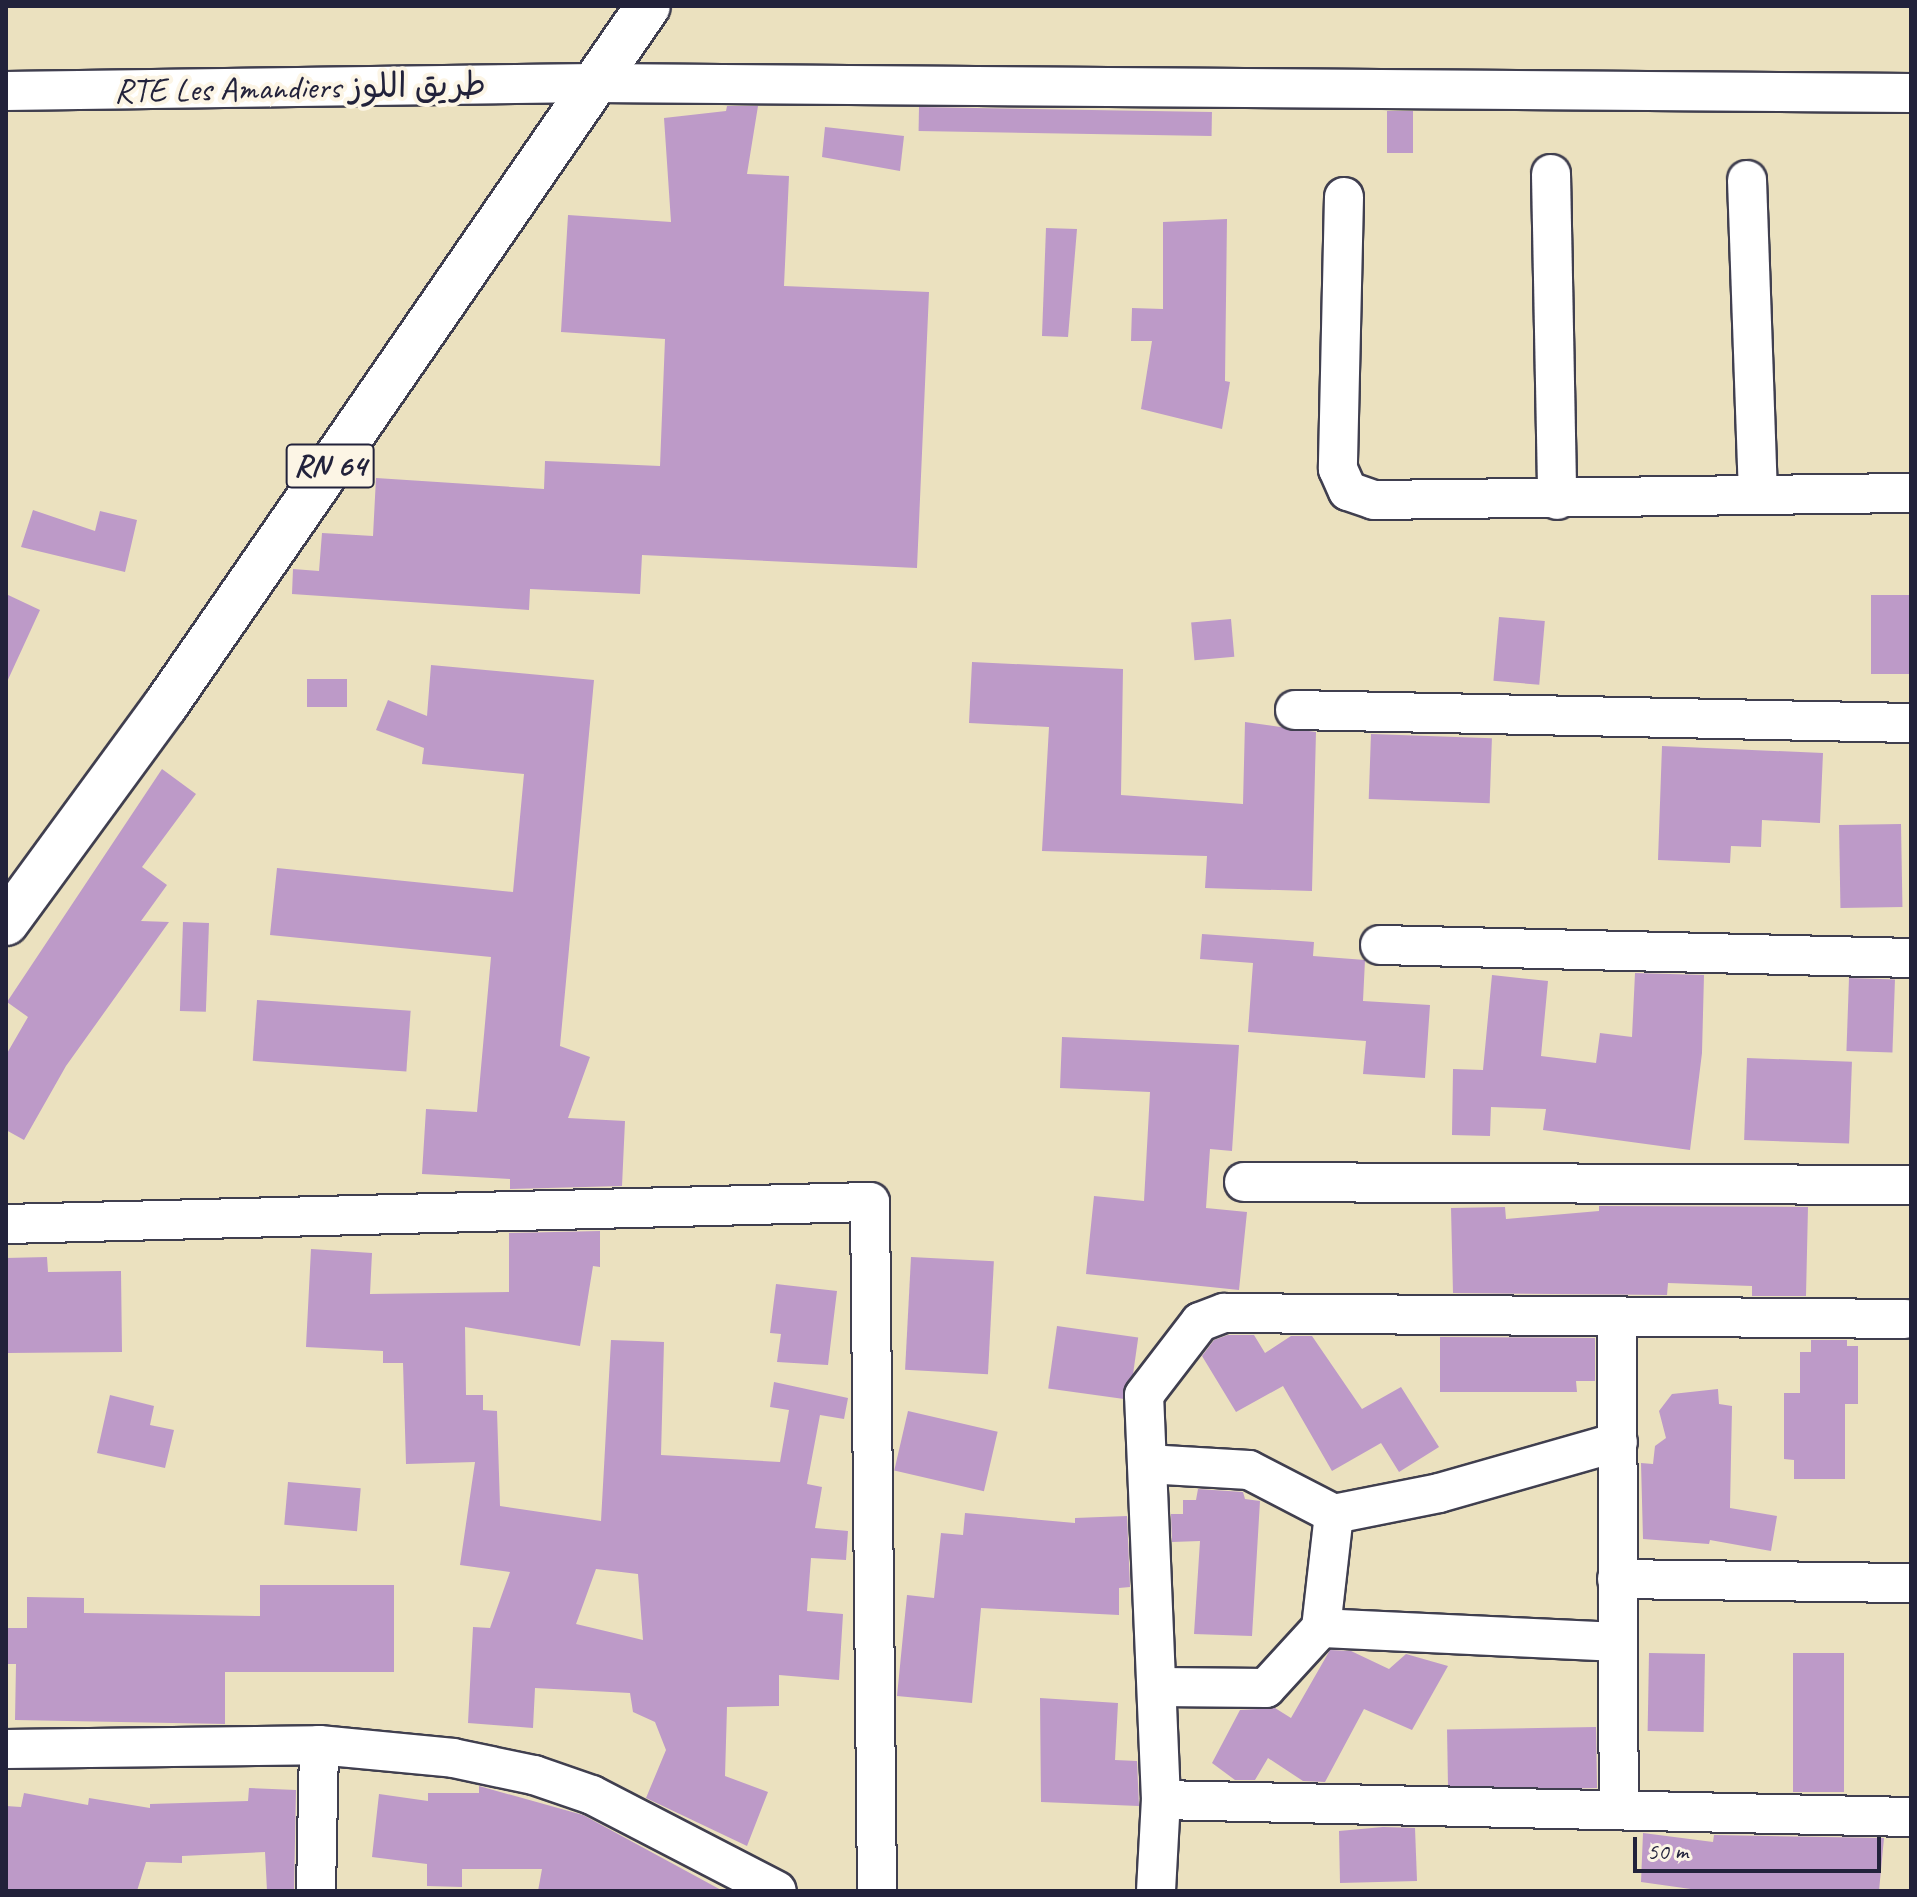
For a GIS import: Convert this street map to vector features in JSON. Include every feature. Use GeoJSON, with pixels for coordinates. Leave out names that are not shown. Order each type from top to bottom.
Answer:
{"type":"FeatureCollection","features":[{"type":"Feature","properties":{"kind":"main road","name":"RN 64"},"geometry":{"type":"LineString","coordinates":[[6,923],[165,706],[648,6]]}},
{"type":"Feature","properties":{"kind":"street","name":"RTE Les Amandiers طريق اللوز"},"geometry":{"type":"LineString","coordinates":[[6,91],[595,83],[1911,93]]}},
{"type":"Feature","properties":{"kind":"street"},"geometry":{"type":"LineString","coordinates":[[1551,174],[1557,500]]}},
{"type":"Feature","properties":{"kind":"street"},"geometry":{"type":"LineString","coordinates":[[1747,180],[1758,493]]}},
{"type":"Feature","properties":{"kind":"street"},"geometry":{"type":"LineString","coordinates":[[1344,197],[1338,469],[1348,491],[1374,500],[1911,493]]}},
{"type":"Feature","properties":{"kind":"street"},"geometry":{"type":"LineString","coordinates":[[1295,710],[1911,723]]}},
{"type":"Feature","properties":{"kind":"street"},"geometry":{"type":"LineString","coordinates":[[1380,945],[1911,958]]}},
{"type":"Feature","properties":{"kind":"street"},"geometry":{"type":"LineString","coordinates":[[1244,1182],[1911,1185]]}},
{"type":"Feature","properties":{"kind":"street"},"geometry":{"type":"LineString","coordinates":[[6,1224],[870,1202],[877,1891]]}},
{"type":"Feature","properties":{"kind":"street"},"geometry":{"type":"LineString","coordinates":[[1156,1891],[1161,1800],[1159,1687],[1144,1395],[1200,1322],[1224,1313],[1905,1319]]}},
{"type":"Feature","properties":{"kind":"street"},"geometry":{"type":"LineString","coordinates":[[1617,1317],[1619,1808]]}},
{"type":"Feature","properties":{"kind":"street"},"geometry":{"type":"LineString","coordinates":[[1147,1464],[1249,1470],[1334,1514],[1439,1493],[1618,1442]]}},
{"type":"Feature","properties":{"kind":"street"},"geometry":{"type":"LineString","coordinates":[[1159,1687],[1266,1688],[1321,1628],[1334,1514]]}},
{"type":"Feature","properties":{"kind":"street"},"geometry":{"type":"LineString","coordinates":[[1617,1579],[1911,1583]]}},
{"type":"Feature","properties":{"kind":"street"},"geometry":{"type":"LineString","coordinates":[[1321,1628],[1616,1642]]}},
{"type":"Feature","properties":{"kind":"street"},"geometry":{"type":"LineString","coordinates":[[6,1749],[319,1745],[453,1758],[534,1775],[592,1795],[777,1891]]}},
{"type":"Feature","properties":{"kind":"street"},"geometry":{"type":"LineString","coordinates":[[316,1891],[319,1745]]}},
{"type":"Feature","properties":{"kind":"street"},"geometry":{"type":"LineString","coordinates":[[1161,1800],[1911,1817]]}},
{"type":"Feature","properties":{"kind":"building"},"geometry":{"type":"Polygon","coordinates":[[[727,106],[758,106],[747,174],[789,176],[784,286],[929,292],[917,568],[642,555],[640,594],[530,589],[529,610],[292,594],[293,569],[319,571],[322,533],[373,536],[376,478],[544,489],[545,461],[660,466],[665,339],[561,332],[568,215],[671,222],[664,118],[726,111],[727,106]]]}},
{"type":"Feature","properties":{"kind":"building"},"geometry":{"type":"Polygon","coordinates":[[[919,107],[1212,112],[1212,136],[919,131],[919,107]]]}},
{"type":"Feature","properties":{"kind":"building"},"geometry":{"type":"Polygon","coordinates":[[[1387,111],[1413,111],[1413,153],[1387,153],[1387,111]]]}},
{"type":"Feature","properties":{"kind":"building"},"geometry":{"type":"Polygon","coordinates":[[[825,127],[904,136],[900,171],[822,157],[825,127]]]}},
{"type":"Feature","properties":{"kind":"building"},"geometry":{"type":"Polygon","coordinates":[[[1227,219],[1225,381],[1230,382],[1222,429],[1141,409],[1152,341],[1131,341],[1132,308],[1163,309],[1163,222],[1227,219]]]}},
{"type":"Feature","properties":{"kind":"building"},"geometry":{"type":"Polygon","coordinates":[[[1046,228],[1077,229],[1068,337],[1042,336],[1046,228]]]}},
{"type":"Feature","properties":{"kind":"building"},"geometry":{"type":"Polygon","coordinates":[[[33,510],[95,531],[100,511],[137,520],[125,572],[21,547],[33,510]]]}},
{"type":"Feature","properties":{"kind":"building"},"geometry":{"type":"Polygon","coordinates":[[[6,594],[40,610],[6,684],[6,594]]]}},
{"type":"Feature","properties":{"kind":"building"},"geometry":{"type":"Polygon","coordinates":[[[1871,595],[1911,595],[1911,674],[1871,674],[1871,595]]]}},
{"type":"Feature","properties":{"kind":"building"},"geometry":{"type":"Polygon","coordinates":[[[1499,617],[1545,621],[1539,685],[1493,681],[1499,617]]]}},
{"type":"Feature","properties":{"kind":"building"},"geometry":{"type":"Polygon","coordinates":[[[1231,619],[1234,657],[1194,660],[1191,622],[1231,619]]]}},
{"type":"Feature","properties":{"kind":"building"},"geometry":{"type":"Polygon","coordinates":[[[972,662],[1123,669],[1121,795],[1243,804],[1245,722],[1316,732],[1312,891],[1205,888],[1207,856],[1042,851],[1049,727],[969,723],[972,662]]]}},
{"type":"Feature","properties":{"kind":"building"},"geometry":{"type":"Polygon","coordinates":[[[431,665],[594,680],[560,1046],[590,1057],[568,1118],[625,1121],[622,1186],[510,1189],[510,1179],[422,1174],[426,1109],[477,1112],[491,957],[270,935],[277,868],[513,892],[524,774],[422,764],[424,748],[376,730],[388,700],[427,716],[431,665]]]}},
{"type":"Feature","properties":{"kind":"building"},"geometry":{"type":"Polygon","coordinates":[[[307,679],[347,679],[347,707],[307,707],[307,679]]]}},
{"type":"Feature","properties":{"kind":"building"},"geometry":{"type":"Polygon","coordinates":[[[1371,734],[1492,738],[1490,803],[1369,799],[1371,734]]]}},
{"type":"Feature","properties":{"kind":"building"},"geometry":{"type":"Polygon","coordinates":[[[1662,746],[1823,753],[1820,823],[1762,820],[1761,847],[1731,846],[1730,863],[1658,860],[1662,746]]]}},
{"type":"Feature","properties":{"kind":"building"},"geometry":{"type":"Polygon","coordinates":[[[162,769],[196,794],[142,867],[167,885],[141,921],[169,922],[66,1066],[24,1140],[6,1130],[6,1055],[28,1017],[7,1002],[162,769]]]}},
{"type":"Feature","properties":{"kind":"building"},"geometry":{"type":"Polygon","coordinates":[[[1901,824],[1902,907],[1840,908],[1839,825],[1901,824]]]}},
{"type":"Feature","properties":{"kind":"building"},"geometry":{"type":"Polygon","coordinates":[[[183,922],[209,923],[206,1012],[180,1011],[183,922]]]}},
{"type":"Feature","properties":{"kind":"building"},"geometry":{"type":"Polygon","coordinates":[[[1202,934],[1314,942],[1313,956],[1365,960],[1363,1001],[1430,1005],[1425,1078],[1363,1074],[1366,1041],[1248,1032],[1253,963],[1200,959],[1202,934]]]}},
{"type":"Feature","properties":{"kind":"building"},"geometry":{"type":"Polygon","coordinates":[[[1635,973],[1704,975],[1702,1053],[1690,1150],[1543,1130],[1546,1109],[1491,1107],[1490,1136],[1452,1135],[1453,1069],[1483,1070],[1492,975],[1548,981],[1541,1056],[1596,1063],[1600,1033],[1632,1037],[1635,973]]]}},
{"type":"Feature","properties":{"kind":"building"},"geometry":{"type":"Polygon","coordinates":[[[1849,978],[1895,980],[1892,1053],[1846,1051],[1849,978]]]}},
{"type":"Feature","properties":{"kind":"building"},"geometry":{"type":"Polygon","coordinates":[[[257,1000],[411,1011],[406,1072],[253,1061],[257,1000]]]}},
{"type":"Feature","properties":{"kind":"building"},"geometry":{"type":"Polygon","coordinates":[[[1062,1037],[1239,1045],[1232,1151],[1210,1149],[1206,1208],[1247,1212],[1239,1290],[1086,1274],[1094,1196],[1144,1201],[1150,1092],[1060,1088],[1062,1037]]]}},
{"type":"Feature","properties":{"kind":"building"},"geometry":{"type":"Polygon","coordinates":[[[1747,1058],[1852,1062],[1849,1144],[1744,1140],[1747,1058]]]}},
{"type":"Feature","properties":{"kind":"building"},"geometry":{"type":"Polygon","coordinates":[[[1599,1206],[1808,1207],[1806,1296],[1752,1296],[1752,1286],[1668,1283],[1667,1295],[1453,1293],[1451,1208],[1505,1207],[1506,1219],[1599,1211],[1599,1206]]]}},
{"type":"Feature","properties":{"kind":"building"},"geometry":{"type":"Polygon","coordinates":[[[600,1231],[600,1267],[593,1266],[580,1346],[465,1327],[466,1395],[483,1395],[483,1410],[497,1411],[500,1506],[601,1521],[611,1340],[664,1342],[661,1455],[780,1462],[789,1410],[770,1407],[774,1382],[848,1398],[844,1419],[820,1415],[807,1484],[822,1487],[815,1528],[848,1531],[846,1560],[811,1558],[807,1611],[843,1614],[839,1680],[779,1675],[779,1706],[727,1707],[725,1776],[768,1792],[747,1846],[646,1798],[666,1750],[655,1722],[633,1712],[630,1693],[535,1688],[533,1728],[468,1723],[473,1627],[490,1628],[510,1572],[460,1565],[475,1462],[406,1464],[403,1363],[383,1363],[383,1351],[306,1347],[311,1249],[372,1253],[370,1294],[509,1292],[509,1233],[600,1231]],[[596,1569],[576,1624],[643,1640],[638,1574],[596,1569]]]}},
{"type":"Feature","properties":{"kind":"building"},"geometry":{"type":"Polygon","coordinates":[[[47,1257],[48,1272],[121,1271],[122,1352],[8,1353],[6,1258],[47,1257]]]}},
{"type":"Feature","properties":{"kind":"building"},"geometry":{"type":"Polygon","coordinates":[[[911,1257],[994,1261],[988,1374],[905,1370],[911,1257]]]}},
{"type":"Feature","properties":{"kind":"building"},"geometry":{"type":"Polygon","coordinates":[[[776,1284],[837,1291],[828,1365],[777,1362],[781,1334],[770,1333],[776,1284]]]}},
{"type":"Feature","properties":{"kind":"building"},"geometry":{"type":"Polygon","coordinates":[[[1057,1326],[1138,1337],[1129,1400],[1048,1388],[1057,1326]]]}},
{"type":"Feature","properties":{"kind":"building"},"geometry":{"type":"Polygon","coordinates":[[[1228,1335],[1254,1335],[1265,1353],[1291,1336],[1312,1336],[1362,1409],[1401,1387],[1439,1447],[1399,1472],[1381,1443],[1332,1471],[1283,1386],[1236,1412],[1202,1356],[1214,1340],[1228,1335]]]}},
{"type":"Feature","properties":{"kind":"building"},"geometry":{"type":"Polygon","coordinates":[[[1440,1337],[1595,1338],[1595,1381],[1576,1381],[1577,1392],[1440,1392],[1440,1337]]]}},
{"type":"Feature","properties":{"kind":"building"},"geometry":{"type":"Polygon","coordinates":[[[1811,1340],[1847,1340],[1847,1346],[1858,1346],[1858,1404],[1845,1404],[1845,1479],[1794,1479],[1794,1460],[1784,1459],[1784,1393],[1800,1393],[1800,1352],[1811,1352],[1811,1340]]]}},
{"type":"Feature","properties":{"kind":"building"},"geometry":{"type":"Polygon","coordinates":[[[1718,1389],[1719,1404],[1732,1406],[1730,1508],[1777,1516],[1771,1551],[1710,1540],[1709,1544],[1643,1539],[1641,1463],[1653,1464],[1655,1446],[1666,1438],[1659,1411],[1672,1394],[1718,1389]]]}},
{"type":"Feature","properties":{"kind":"building"},"geometry":{"type":"Polygon","coordinates":[[[110,1395],[154,1406],[150,1425],[174,1430],[165,1468],[97,1453],[110,1395]]]}},
{"type":"Feature","properties":{"kind":"building"},"geometry":{"type":"Polygon","coordinates":[[[908,1411],[998,1432],[984,1491],[894,1470],[908,1411]]]}},
{"type":"Feature","properties":{"kind":"building"},"geometry":{"type":"Polygon","coordinates":[[[288,1482],[361,1488],[357,1531],[284,1525],[288,1482]]]}},
{"type":"Feature","properties":{"kind":"building"},"geometry":{"type":"Polygon","coordinates":[[[1198,1489],[1243,1492],[1245,1499],[1260,1501],[1252,1636],[1194,1634],[1200,1541],[1172,1542],[1171,1514],[1183,1514],[1183,1500],[1196,1500],[1198,1489]]]}},
{"type":"Feature","properties":{"kind":"building"},"geometry":{"type":"Polygon","coordinates":[[[965,1513],[1075,1523],[1075,1518],[1127,1516],[1130,1587],[1119,1588],[1119,1615],[981,1608],[972,1703],[897,1696],[907,1595],[934,1598],[941,1533],[963,1535],[965,1513]]]}},
{"type":"Feature","properties":{"kind":"building"},"geometry":{"type":"Polygon","coordinates":[[[260,1585],[394,1585],[394,1672],[225,1672],[225,1724],[15,1720],[16,1664],[6,1664],[6,1628],[27,1628],[27,1597],[84,1598],[84,1613],[260,1616],[260,1585]]]}},
{"type":"Feature","properties":{"kind":"building"},"geometry":{"type":"Polygon","coordinates":[[[1330,1650],[1351,1651],[1389,1669],[1406,1654],[1448,1666],[1412,1730],[1364,1709],[1325,1782],[1303,1781],[1268,1758],[1255,1780],[1235,1780],[1212,1763],[1240,1710],[1275,1708],[1291,1718],[1330,1650]]]}},
{"type":"Feature","properties":{"kind":"building"},"geometry":{"type":"Polygon","coordinates":[[[1649,1653],[1705,1654],[1704,1732],[1648,1731],[1649,1653]]]}},
{"type":"Feature","properties":{"kind":"building"},"geometry":{"type":"Polygon","coordinates":[[[1793,1653],[1844,1653],[1844,1792],[1793,1792],[1793,1653]]]}},
{"type":"Feature","properties":{"kind":"building"},"geometry":{"type":"Polygon","coordinates":[[[1040,1698],[1118,1703],[1115,1760],[1137,1761],[1139,1806],[1041,1802],[1040,1698]]]}},
{"type":"Feature","properties":{"kind":"building"},"geometry":{"type":"Polygon","coordinates":[[[1596,1727],[1597,1788],[1448,1791],[1447,1730],[1596,1727]]]}},
{"type":"Feature","properties":{"kind":"building"},"geometry":{"type":"Polygon","coordinates":[[[479,1786],[583,1815],[723,1891],[538,1891],[542,1869],[462,1869],[462,1887],[427,1886],[427,1864],[372,1857],[379,1794],[428,1801],[428,1793],[479,1793],[479,1786]]]}},
{"type":"Feature","properties":{"kind":"building"},"geometry":{"type":"Polygon","coordinates":[[[249,1788],[296,1790],[294,1891],[267,1891],[265,1852],[182,1856],[182,1863],[146,1862],[137,1891],[6,1891],[6,1806],[21,1807],[24,1793],[88,1805],[89,1798],[150,1808],[150,1804],[248,1801],[249,1788]]]}},
{"type":"Feature","properties":{"kind":"building"},"geometry":{"type":"Polygon","coordinates":[[[1415,1828],[1417,1881],[1340,1883],[1339,1831],[1415,1828]]]}},
{"type":"Feature","properties":{"kind":"building"},"geometry":{"type":"Polygon","coordinates":[[[1643,1833],[1713,1842],[1714,1835],[1884,1838],[1879,1891],[1705,1891],[1641,1882],[1643,1833]]]}}]}
